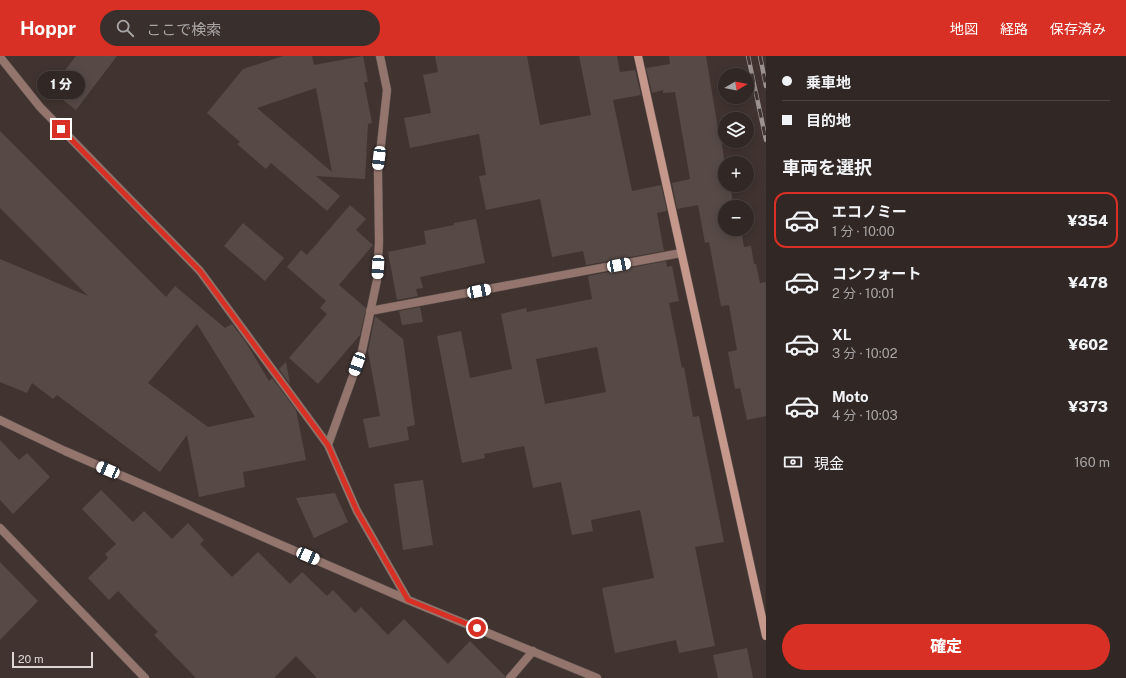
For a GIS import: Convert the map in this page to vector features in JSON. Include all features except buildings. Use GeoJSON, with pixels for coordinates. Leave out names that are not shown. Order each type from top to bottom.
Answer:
{"type":"FeatureCollection","features":[{"type":"Feature","properties":{"kind":"street"},"geometry":{"type":"LineString","coordinates":[[328,445],[362,351],[377,280],[379,242],[378,172],[387,90],[380,56]]}},
{"type":"Feature","properties":{"kind":"street"},"geometry":{"type":"LineString","coordinates":[[638,56],[766,636]]}},
{"type":"Feature","properties":{"kind":"street"},"geometry":{"type":"LineString","coordinates":[[0,57],[40,107],[200,271],[328,445],[357,511],[408,600]]}},
{"type":"Feature","properties":{"kind":"street"},"geometry":{"type":"LineString","coordinates":[[370,311],[681,253]]}},
{"type":"Feature","properties":{"kind":"street"},"geometry":{"type":"LineString","coordinates":[[0,420],[72,454],[408,600],[597,678]]}},
{"type":"Feature","properties":{"kind":"street"},"geometry":{"type":"LineString","coordinates":[[0,528],[145,678]]}},
{"type":"Feature","properties":{"kind":"street"},"geometry":{"type":"LineString","coordinates":[[510,678],[533,651]]}},
{"type":"Feature","properties":{"kind":"railway"},"geometry":{"type":"LineString","coordinates":[[748,56],[766,140]]}},
{"type":"Feature","properties":{"kind":"railway"},"geometry":{"type":"LineString","coordinates":[[760,56],[766,86]]}},
{"type":"Feature","properties":{"kind":"route"},"geometry":{"type":"LineString","coordinates":[[61,129],[200,271],[328,445],[357,511],[408,600],[477,628]]}}]}
